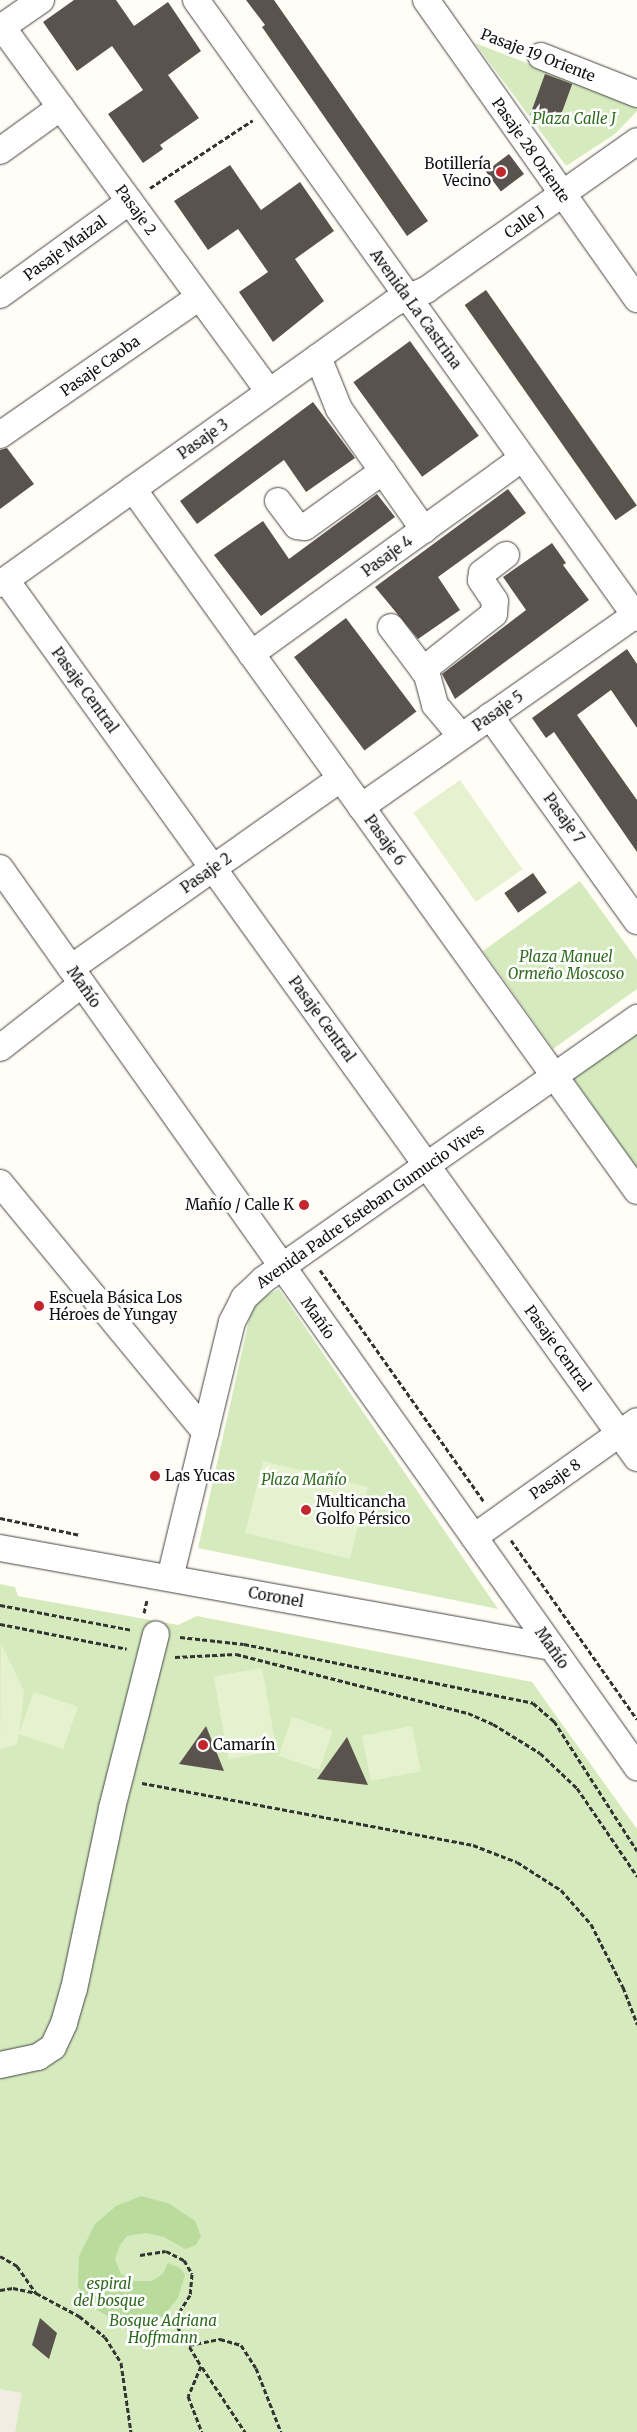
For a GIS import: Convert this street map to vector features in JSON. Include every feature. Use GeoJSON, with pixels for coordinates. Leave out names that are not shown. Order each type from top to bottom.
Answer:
{"type":"FeatureCollection","features":[{"type":"Feature","properties":{"kind":"street","name":"Pasaje 2"},"geometry":{"type":"LineString","coordinates":[[41,0],[2,26],[269,392]]}},
{"type":"Feature","properties":{"kind":"street","name":"Avenida La Castrina"},"geometry":{"type":"LineString","coordinates":[[196,0],[636,617]]}},
{"type":"Feature","properties":{"kind":"street","name":"Pasaje 28 Oriente"},"geometry":{"type":"LineString","coordinates":[[426,0],[637,299]]}},
{"type":"Feature","properties":{"kind":"street","name":"Pasaje 19 Oriente"},"geometry":{"type":"LineString","coordinates":[[541,56],[637,94]]}},
{"type":"Feature","properties":{"kind":"street"},"geometry":{"type":"LineString","coordinates":[[0,150],[61,107]]}},
{"type":"Feature","properties":{"kind":"street","name":"Calle J"},"geometry":{"type":"LineString","coordinates":[[408,297],[426,290],[637,141]]}},
{"type":"Feature","properties":{"kind":"street","name":"Pasaje Maizal"},"geometry":{"type":"LineString","coordinates":[[0,295],[130,202]]}},
{"type":"Feature","properties":{"kind":"street","name":"Pasaje Caoba"},"geometry":{"type":"LineString","coordinates":[[0,435],[199,297]]}},
{"type":"Feature","properties":{"kind":"street","name":"Pasaje 3"},"geometry":{"type":"LineString","coordinates":[[3,582],[394,303],[408,297]]}},
{"type":"Feature","properties":{"kind":"street"},"geometry":{"type":"LineString","coordinates":[[318,357],[339,409],[424,530]]}},
{"type":"Feature","properties":{"kind":"street","name":"Pasaje 4"},"geometry":{"type":"LineString","coordinates":[[252,654],[523,458]]}},
{"type":"Feature","properties":{"kind":"street"},"geometry":{"type":"LineString","coordinates":[[278,502],[297,526],[305,527],[382,471]]}},
{"type":"Feature","properties":{"kind":"street","name":"Pasaje 6"},"geometry":{"type":"LineString","coordinates":[[133,489],[637,1191]]}},
{"type":"Feature","properties":{"kind":"street"},"geometry":{"type":"LineString","coordinates":[[424,670],[494,614],[495,601],[481,580],[482,573],[506,555]]}},
{"type":"Feature","properties":{"kind":"street","name":"Pasaje Central"},"geometry":{"type":"LineString","coordinates":[[3,582],[213,868],[427,1166],[628,1427],[637,1458]]}},
{"type":"Feature","properties":{"kind":"street","name":"Pasaje 5"},"geometry":{"type":"LineString","coordinates":[[361,807],[461,736],[636,617]]}},
{"type":"Feature","properties":{"kind":"street"},"geometry":{"type":"LineString","coordinates":[[391,627],[432,683],[435,705],[461,736]]}},
{"type":"Feature","properties":{"kind":"street","name":"Pasaje 7"},"geometry":{"type":"LineString","coordinates":[[490,716],[637,921]]}},
{"type":"Feature","properties":{"kind":"street","name":"Pasaje 2"},"geometry":{"type":"LineString","coordinates":[[0,1048],[76,976],[213,868],[341,778]]}},
{"type":"Feature","properties":{"kind":"street","name":"Mañío"},"geometry":{"type":"LineString","coordinates":[[0,868],[637,1767]]}},
{"type":"Feature","properties":{"kind":"street","name":"Avenida Padre Esteban Gumucio Vives"},"geometry":{"type":"LineString","coordinates":[[170,1578],[237,1309],[253,1288],[637,1018]]}},
{"type":"Feature","properties":{"kind":"street"},"geometry":{"type":"LineString","coordinates":[[0,1183],[205,1432]]}},
{"type":"Feature","properties":{"kind":"street","name":"Pasaje 8"},"geometry":{"type":"LineString","coordinates":[[474,1537],[628,1427]]}},
{"type":"Feature","properties":{"kind":"street","name":"Coronel"},"geometry":{"type":"LineString","coordinates":[[0,1548],[551,1647]]}},
{"type":"Feature","properties":{"kind":"street"},"geometry":{"type":"LineString","coordinates":[[0,2065],[38,2056],[53,2047],[64,2023],[74,1990],[150,1636]]}},
{"type":"Feature","properties":{"kind":"path","name":"Pasaje 19 Oriente"},"geometry":{"type":"LineString","coordinates":[[472,30],[541,56]]}},
{"type":"Feature","properties":{"kind":"path"},"geometry":{"type":"LineString","coordinates":[[130,202],[272,107]]}},
{"type":"Feature","properties":{"kind":"path"},"geometry":{"type":"LineString","coordinates":[[320,1270],[637,1719]]}},
{"type":"Feature","properties":{"kind":"path"},"geometry":{"type":"LineString","coordinates":[[147,1600],[150,1636],[162,1658],[236,1654],[468,1713],[493,1724],[540,1753],[577,1788],[637,1876]]}},
{"type":"Feature","properties":{"kind":"path"},"geometry":{"type":"LineString","coordinates":[[0,1605],[150,1636]]}},
{"type":"Feature","properties":{"kind":"path"},"geometry":{"type":"LineString","coordinates":[[0,1624],[244,1644],[533,1703],[554,1720],[637,1851]]}},
{"type":"Feature","properties":{"kind":"path"},"geometry":{"type":"LineString","coordinates":[[119,1779],[473,1845],[517,1862],[562,1890],[591,1924],[623,1986],[637,2024]]}},
{"type":"Feature","properties":{"kind":"path"},"geometry":{"type":"LineString","coordinates":[[140,2255],[166,2251],[184,2260],[192,2274],[190,2295],[174,2321],[201,2366],[245,2432]]}},
{"type":"Feature","properties":{"kind":"path"},"geometry":{"type":"LineString","coordinates":[[0,2256],[17,2266],[36,2293]]}},
{"type":"Feature","properties":{"kind":"path"},"geometry":{"type":"LineString","coordinates":[[0,2290],[13,2288],[36,2293],[79,2316],[106,2337],[121,2363],[131,2432]]}},
{"type":"Feature","properties":{"kind":"path"},"geometry":{"type":"LineString","coordinates":[[189,2346],[220,2340],[241,2345],[256,2368],[281,2432]]}},
{"type":"Feature","properties":{"kind":"path"},"geometry":{"type":"LineString","coordinates":[[201,2366],[188,2396],[202,2432]]}},
{"type":"Feature","properties":{"kind":"green space","name":"Plaza Calle J"},"geometry":{"type":"Polygon","coordinates":[[[475,43],[637,106],[637,111],[615,134],[566,166],[475,43]]]}},
{"type":"Feature","properties":{"kind":"green space"},"geometry":{"type":"Polygon","coordinates":[[[460,780],[523,869],[476,902],[413,813],[460,780]]]}},
{"type":"Feature","properties":{"kind":"green space","name":"Plaza Manuel Ormeño Moscoso"},"geometry":{"type":"Polygon","coordinates":[[[580,881],[637,960],[637,989],[553,1049],[483,951],[580,881]]]}},
{"type":"Feature","properties":{"kind":"green space"},"geometry":{"type":"Polygon","coordinates":[[[637,1032],[637,1168],[573,1078],[637,1032]]]}},
{"type":"Feature","properties":{"kind":"green space","name":"Plaza Mañío"},"geometry":{"type":"Polygon","coordinates":[[[279,1289],[498,1609],[198,1548],[253,1302],[279,1289]]]}},
{"type":"Feature","properties":{"kind":"green space","name":"Multicancha Golfo Pérsico"},"geometry":{"type":"Polygon","coordinates":[[[263,1461],[368,1487],[350,1559],[245,1533],[263,1461]]]}},
{"type":"Feature","properties":{"kind":"green space","name":"Bosque Adriana Hoffmann"},"geometry":{"type":"Polygon","coordinates":[[[0,1584],[15,1587],[18,1596],[178,1625],[197,1616],[532,1682],[637,1829],[637,2432],[0,2432],[0,1584]]]}},
{"type":"Feature","properties":{"kind":"green space"},"geometry":{"type":"Polygon","coordinates":[[[1,1644],[24,1691],[19,1733],[34,1692],[78,1707],[63,1749],[19,1734],[17,1745],[0,1749],[1,1644]]]}},
{"type":"Feature","properties":{"kind":"green space"},"geometry":{"type":"Polygon","coordinates":[[[262,1668],[277,1751],[228,1759],[214,1677],[262,1668]]]}},
{"type":"Feature","properties":{"kind":"green space"},"geometry":{"type":"Polygon","coordinates":[[[292,1717],[333,1731],[319,1770],[279,1756],[292,1717]]]}},
{"type":"Feature","properties":{"kind":"green space"},"geometry":{"type":"Polygon","coordinates":[[[412,1726],[421,1771],[371,1781],[362,1736],[412,1726]]]}},
{"type":"Feature","properties":{"kind":"green space","name":"espiral del bosque"},"geometry":{"type":"Polygon","coordinates":[[[141,2196],[168,2203],[195,2221],[201,2236],[196,2245],[185,2249],[164,2237],[146,2233],[127,2236],[120,2245],[115,2259],[121,2274],[134,2281],[152,2281],[163,2274],[168,2263],[180,2268],[185,2275],[178,2298],[162,2317],[138,2324],[117,2321],[93,2308],[78,2287],[79,2256],[95,2224],[116,2206],[141,2196]]]}},
{"type":"Feature","properties":{"kind":"shaded area"},"geometry":{"type":"Polygon","coordinates":[[[0,2389],[22,2393],[15,2432],[0,2432],[0,2389]]]}},
{"type":"Feature","properties":{"kind":"building"},"geometry":{"type":"Polygon","coordinates":[[[74,0],[116,0],[134,26],[168,2],[201,51],[168,75],[199,118],[160,145],[163,149],[143,163],[108,114],[143,90],[112,46],[77,71],[43,22],[74,0]]]}},
{"type":"Feature","properties":{"kind":"building"},"geometry":{"type":"Polygon","coordinates":[[[246,0],[274,0],[428,221],[407,236],[262,27],[265,25],[246,0]]]}},
{"type":"Feature","properties":{"kind":"building"},"geometry":{"type":"Polygon","coordinates":[[[545,74],[572,84],[558,124],[530,114],[545,74]]]}},
{"type":"Feature","properties":{"kind":"building"},"geometry":{"type":"Polygon","coordinates":[[[509,154],[524,174],[501,191],[486,171],[509,154]]]}},
{"type":"Feature","properties":{"kind":"building"},"geometry":{"type":"Polygon","coordinates":[[[230,165],[261,210],[300,182],[334,231],[295,259],[324,301],[273,342],[239,292],[268,272],[238,229],[208,250],[174,201],[230,165]]]}},
{"type":"Feature","properties":{"kind":"building"},"geometry":{"type":"Polygon","coordinates":[[[486,290],[637,505],[616,520],[465,305],[486,290]]]}},
{"type":"Feature","properties":{"kind":"building"},"geometry":{"type":"Polygon","coordinates":[[[410,341],[479,436],[422,477],[353,382],[410,341]]]}},
{"type":"Feature","properties":{"kind":"building"},"geometry":{"type":"Polygon","coordinates":[[[313,402],[355,458],[306,492],[284,460],[197,524],[180,501],[313,402]]]}},
{"type":"Feature","properties":{"kind":"building"},"geometry":{"type":"Polygon","coordinates":[[[7,448],[34,484],[0,509],[0,450],[7,448]]]}},
{"type":"Feature","properties":{"kind":"building"},"geometry":{"type":"Polygon","coordinates":[[[508,489],[526,513],[438,577],[460,610],[418,639],[375,587],[508,489]]]}},
{"type":"Feature","properties":{"kind":"building"},"geometry":{"type":"Polygon","coordinates":[[[377,494],[395,517],[261,616],[214,555],[263,521],[289,559],[377,494]]]}},
{"type":"Feature","properties":{"kind":"building"},"geometry":{"type":"Polygon","coordinates":[[[552,543],[566,563],[563,565],[589,600],[455,699],[442,674],[526,610],[503,577],[552,543]]]}},
{"type":"Feature","properties":{"kind":"building"},"geometry":{"type":"Polygon","coordinates":[[[346,618],[416,711],[365,751],[294,657],[346,618]]]}},
{"type":"Feature","properties":{"kind":"building"},"geometry":{"type":"Polygon","coordinates":[[[627,649],[637,664],[637,728],[611,690],[577,715],[637,800],[637,852],[554,732],[546,738],[532,718],[627,649]]]}},
{"type":"Feature","properties":{"kind":"building"},"geometry":{"type":"Polygon","coordinates":[[[533,873],[547,893],[518,913],[504,893],[533,873]]]}},
{"type":"Feature","properties":{"kind":"building","name":"Camarín"},"geometry":{"type":"Polygon","coordinates":[[[206,1726],[224,1771],[179,1764],[206,1726]]]}},
{"type":"Feature","properties":{"kind":"building"},"geometry":{"type":"Polygon","coordinates":[[[347,1737],[368,1785],[317,1779],[347,1737]]]}},
{"type":"Feature","properties":{"kind":"building"},"geometry":{"type":"Polygon","coordinates":[[[40,2318],[57,2333],[49,2359],[32,2345],[40,2318]]]}},
{"type":"Feature","properties":{"kind":"place","name":"Botillería Vecino"},"geometry":{"type":"Point","coordinates":[501,172]}},
{"type":"Feature","properties":{"kind":"place","name":"Mañío / Calle K"},"geometry":{"type":"Point","coordinates":[304,1205]}},
{"type":"Feature","properties":{"kind":"place","name":"Escuela Básica Los Héroes de Yungay"},"geometry":{"type":"Point","coordinates":[39,1306]}},
{"type":"Feature","properties":{"kind":"place","name":"Las Yucas"},"geometry":{"type":"Point","coordinates":[155,1476]}},
{"type":"Feature","properties":{"kind":"place","name":"Multicancha Golfo Pérsico"},"geometry":{"type":"Point","coordinates":[306,1510]}},
{"type":"Feature","properties":{"kind":"place","name":"Camarín"},"geometry":{"type":"Point","coordinates":[203,1745]}}]}
